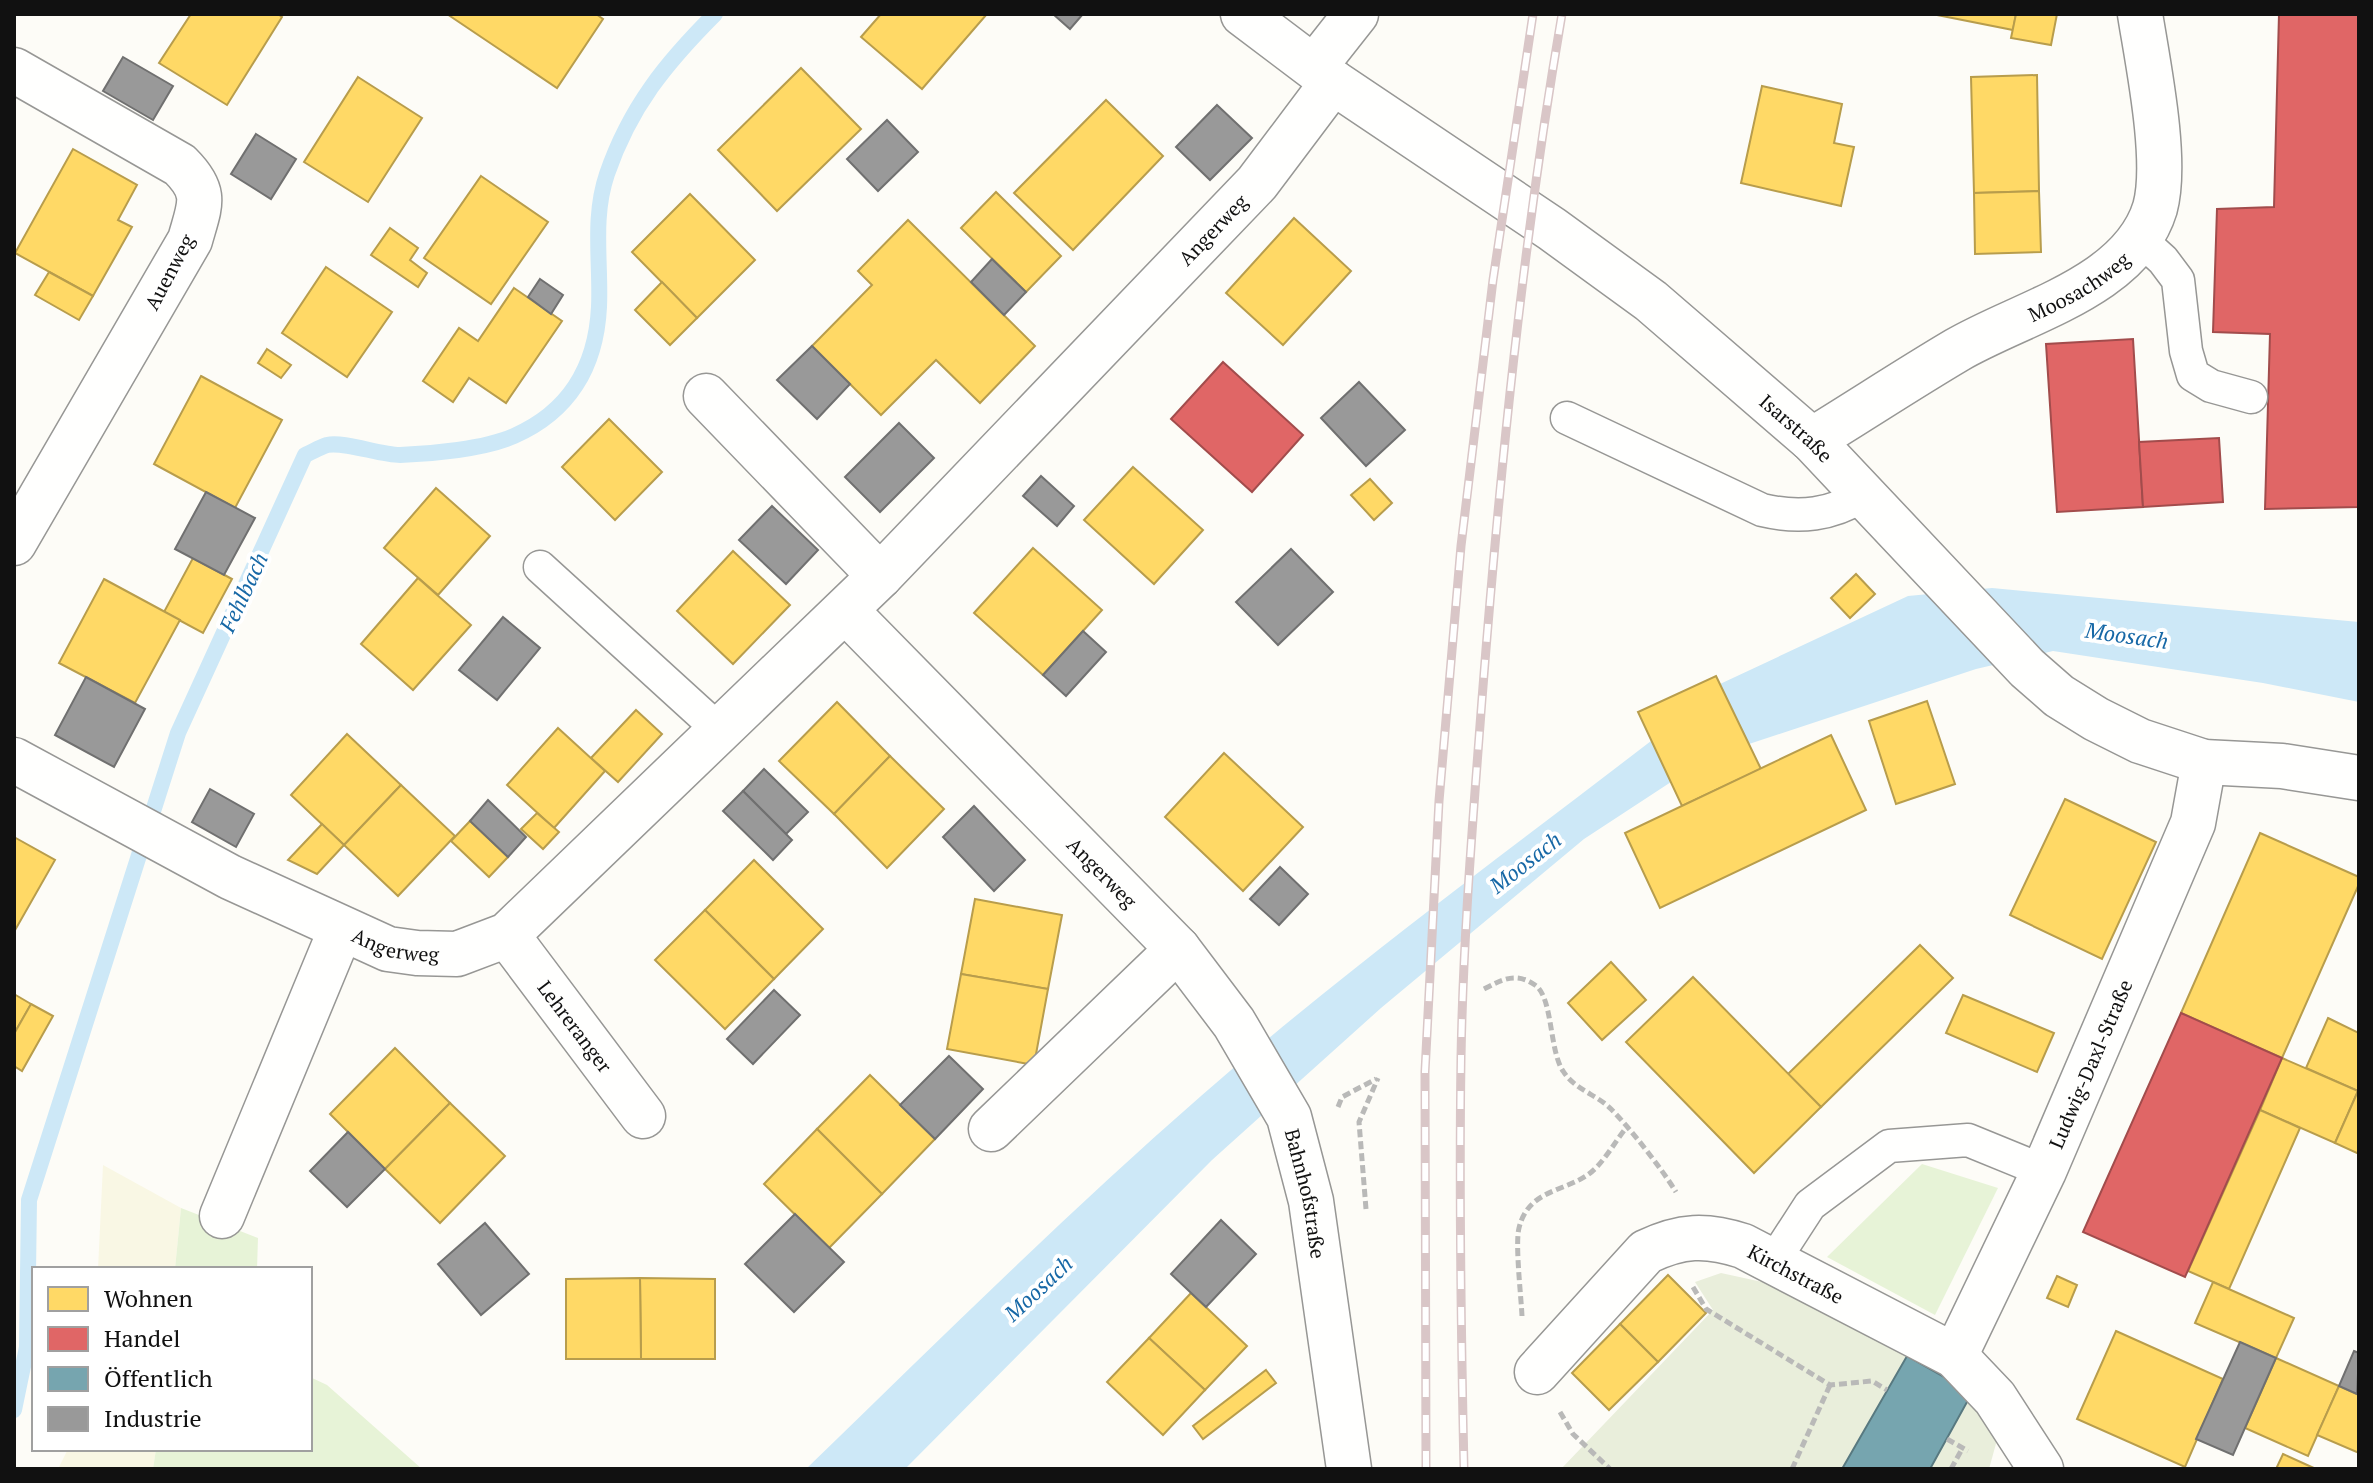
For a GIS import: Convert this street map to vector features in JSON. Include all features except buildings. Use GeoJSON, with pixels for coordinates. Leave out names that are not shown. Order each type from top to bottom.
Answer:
{"type":"FeatureCollection","features":[{"type":"Feature","properties":{"kind":"street","name":"Isarstraße"},"geometry":{"type":"LineString","coordinates":[[1243,14],[1324,74],[1552,229],[1651,301],[1812,440],[2027,668],[2059,696],[2140,741],[2204,762],[2282,766],[2359,778]]}},
{"type":"Feature","properties":{"kind":"street","name":"Angerweg"},"geometry":{"type":"LineString","coordinates":[[14,760],[142,831],[388,949],[457,954],[507,935],[846,611],[1257,183],[1324,74],[1356,14]]}},
{"type":"Feature","properties":{"kind":"street","name":"Moosachweg"},"geometry":{"type":"LineString","coordinates":[[1812,440],[1959,349],[2082,289],[2141,240],[2155,206],[2158,167],[2154,108],[2140,14]]}},
{"type":"Feature","properties":{"kind":"street","name":"Auenweg"},"geometry":{"type":"LineString","coordinates":[[14,70],[180,165],[197,182],[199,207],[190,240],[14,543]]}},
{"type":"Feature","properties":{"kind":"street"},"geometry":{"type":"LineString","coordinates":[[706,396],[880,576]]}},
{"type":"Feature","properties":{"kind":"street","name":"Angerweg"},"geometry":{"type":"LineString","coordinates":[[846,611],[1178,949]]}},
{"type":"Feature","properties":{"kind":"street","name":"Ludwig-Daxl-Straße"},"geometry":{"type":"LineString","coordinates":[[1955,1356],[2044,1171],[2193,823],[2204,762]]}},
{"type":"Feature","properties":{"kind":"street","name":"Angerweg"},"geometry":{"type":"LineString","coordinates":[[222,1216],[341,929]]}},
{"type":"Feature","properties":{"kind":"street","name":"Lehreranger"},"geometry":{"type":"LineString","coordinates":[[507,935],[643,1116]]}},
{"type":"Feature","properties":{"kind":"street"},"geometry":{"type":"LineString","coordinates":[[991,1129],[1178,949]]}},
{"type":"Feature","properties":{"kind":"street","name":"Bahnhofstraße"},"geometry":{"type":"LineString","coordinates":[[1178,949],[1234,1023],[1289,1117],[1311,1201],[1349,1469]]}},
{"type":"Feature","properties":{"kind":"street","name":"Kirchstraße"},"geometry":{"type":"LineString","coordinates":[[1537,1372],[1646,1252],[1666,1242],[1715,1237],[1743,1246],[1955,1356],[1995,1398],[2041,1469]]}},
{"type":"Feature","properties":{"kind":"lane"},"geometry":{"type":"LineString","coordinates":[[2141,240],[2163,260],[2178,280],[2186,351],[2193,375],[2211,386],[2251,397]]}},
{"type":"Feature","properties":{"kind":"lane"},"geometry":{"type":"LineString","coordinates":[[1567,418],[1762,510],[1796,515],[1818,513],[1842,509],[1864,495]]}},
{"type":"Feature","properties":{"kind":"lane"},"geometry":{"type":"LineString","coordinates":[[540,567],[719,730]]}},
{"type":"Feature","properties":{"kind":"lane"},"geometry":{"type":"LineString","coordinates":[[1773,1262],[1810,1205],[1889,1146],[1968,1140],[2044,1171]]}},
{"type":"Feature","properties":{"kind":"path"},"geometry":{"type":"LineString","coordinates":[[1484,989],[1506,978],[1523,980],[1539,987],[1548,1005],[1550,1033],[1561,1069],[1574,1085],[1610,1108],[1675,1190]]}},
{"type":"Feature","properties":{"kind":"path"},"geometry":{"type":"LineString","coordinates":[[1336,1112],[1342,1097],[1378,1078]]}},
{"type":"Feature","properties":{"kind":"path"},"geometry":{"type":"LineString","coordinates":[[1610,1469],[1573,1434],[1523,1344],[1518,1229],[1529,1207],[1560,1186],[1585,1176],[1598,1165],[1626,1128]]}},
{"type":"Feature","properties":{"kind":"path"},"geometry":{"type":"LineString","coordinates":[[1689,1281],[1706,1309],[1830,1385],[1872,1381],[1887,1390]]}},
{"type":"Feature","properties":{"kind":"path"},"geometry":{"type":"LineString","coordinates":[[1792,1469],[1830,1385]]}},
{"type":"Feature","properties":{"kind":"path"},"geometry":{"type":"LineString","coordinates":[[1951,1469],[1962,1449]]}},
{"type":"Feature","properties":{"kind":"shaded area"},"geometry":{"type":"Polygon","coordinates":[[[103,1165],[181,1208],[175,1267],[98,1267],[103,1165]]]}},
{"type":"Feature","properties":{"kind":"shaded area"},"geometry":{"type":"Polygon","coordinates":[[[67,1451],[156,1451],[153,1469],[58,1469],[67,1451]]]}},
{"type":"Feature","properties":{"kind":"green space"},"geometry":{"type":"Polygon","coordinates":[[[1922,1164],[1998,1188],[1935,1315],[1827,1257],[1922,1164]]]}},
{"type":"Feature","properties":{"kind":"green space"},"geometry":{"type":"Polygon","coordinates":[[[181,1208],[258,1238],[257,1267],[175,1267],[181,1208]]]}},
{"type":"Feature","properties":{"kind":"green space"},"geometry":{"type":"Polygon","coordinates":[[[1721,1273],[1776,1285],[1846,1314],[1907,1356],[1972,1393],[1997,1440],[1989,1469],[1561,1469],[1713,1310],[1695,1282],[1721,1273]]]}},
{"type":"Feature","properties":{"kind":"green space"},"geometry":{"type":"Polygon","coordinates":[[[312,1378],[327,1385],[422,1469],[153,1469],[156,1451],[312,1451],[312,1378]]]}},
{"type":"Feature","properties":{"kind":"water","name":"Moosach"},"geometry":{"type":"Polygon","coordinates":[[[1992,588],[2359,622],[2359,702],[2263,683],[2053,651],[1976,669],[1749,744],[1720,684],[1908,596],[1992,588]]]}},
{"type":"Feature","properties":{"kind":"water","name":"Moosach"},"geometry":{"type":"Polygon","coordinates":[[[1651,741],[1671,782],[1584,839],[1381,1008],[1212,1160],[905,1469],[806,1469],[1051,1233],[1255,1049],[1651,741]]]}},
{"type":"Feature","properties":{"kind":"waterway","name":"Fehlbach"},"geometry":{"type":"LineString","coordinates":[[14,1410],[27,1347],[29,1200],[178,733],[305,455],[334,444],[400,455],[442,452],[502,441],[533,426],[564,400],[585,368],[597,329],[600,207],[616,150],[651,87],[715,14]]}},
{"type":"Feature","properties":{"kind":"railway"},"geometry":{"type":"LineString","coordinates":[[1426,1469],[1425,1072],[1439,801],[1461,546],[1493,280],[1533,14]]}},
{"type":"Feature","properties":{"kind":"railway"},"geometry":{"type":"LineString","coordinates":[[1464,1469],[1460,1109],[1469,878],[1489,613],[1514,355],[1562,14]]}}]}
